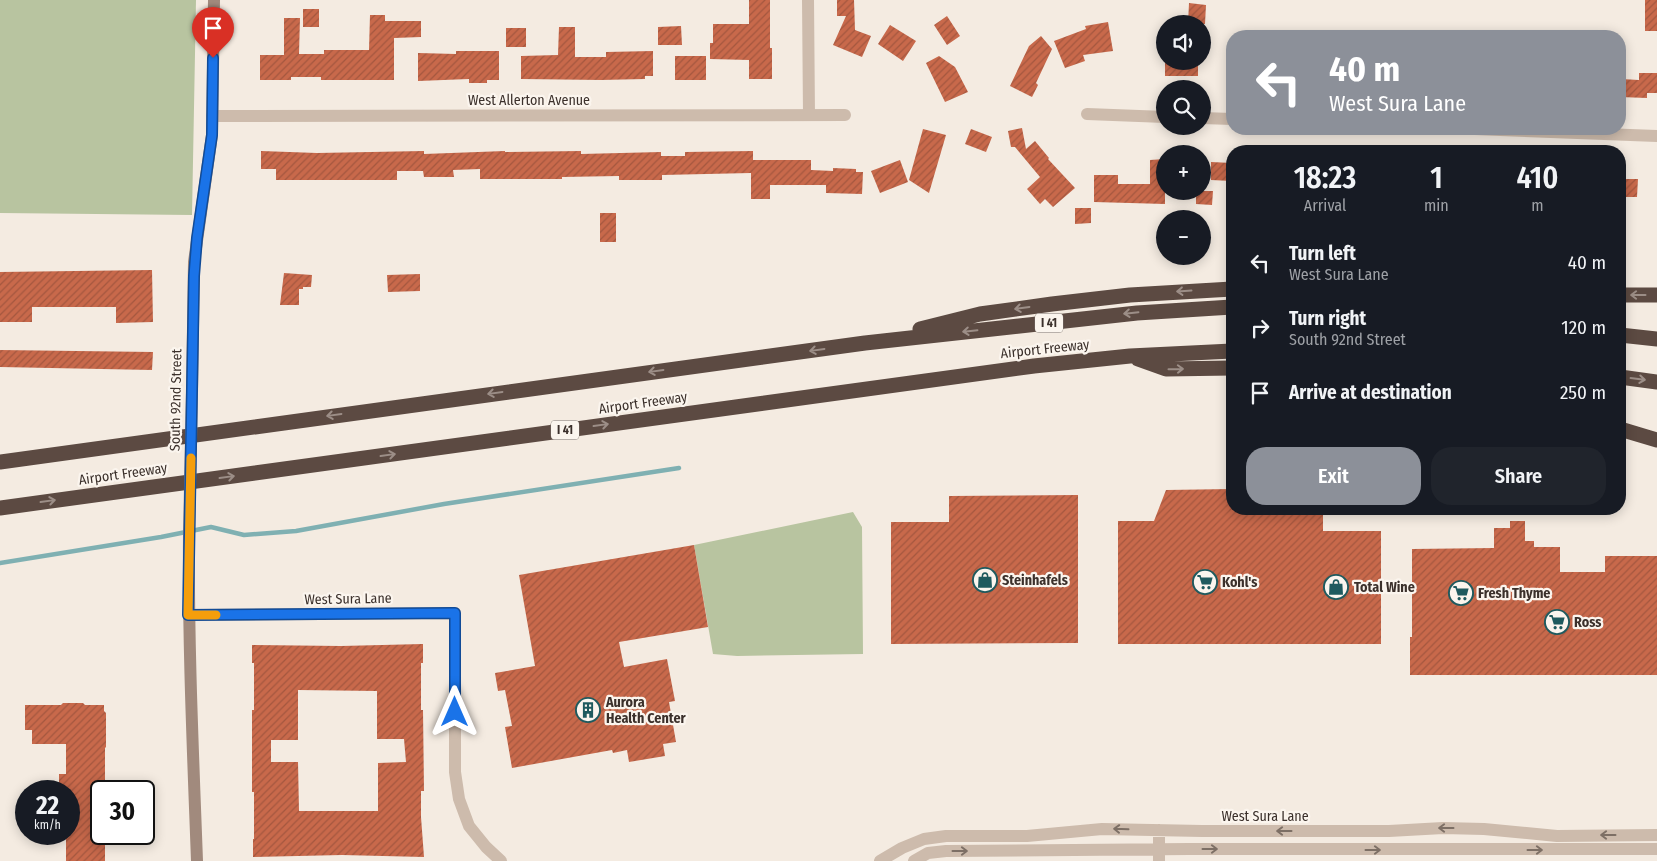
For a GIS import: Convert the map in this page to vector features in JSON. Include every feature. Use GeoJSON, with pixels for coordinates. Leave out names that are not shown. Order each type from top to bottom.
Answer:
{"type":"FeatureCollection","features":[{"type":"Feature","properties":{"kind":"highway"},"geometry":{"type":"LineString","coordinates":[[865,343],[980,314],[1130,295],[1226,289]]}},
{"type":"Feature","properties":{"kind":"highway"},"geometry":{"type":"LineString","coordinates":[[1626,295],[1657,295]]}},
{"type":"Feature","properties":{"kind":"highway","name":"Airport Freeway"},"geometry":{"type":"LineString","coordinates":[[0,462],[865,343],[1137,313],[1226,307]]}},
{"type":"Feature","properties":{"kind":"highway"},"geometry":{"type":"LineString","coordinates":[[1626,336],[1657,339]]}},
{"type":"Feature","properties":{"kind":"highway","name":"Airport Freeway"},"geometry":{"type":"LineString","coordinates":[[0,508],[1034,366],[1130,356],[1226,351]]}},
{"type":"Feature","properties":{"kind":"highway"},"geometry":{"type":"LineString","coordinates":[[1130,356],[1166,369],[1226,368]]}},
{"type":"Feature","properties":{"kind":"highway"},"geometry":{"type":"LineString","coordinates":[[1626,378],[1657,382]]}},
{"type":"Feature","properties":{"kind":"highway"},"geometry":{"type":"LineString","coordinates":[[1626,431],[1657,440]]}},
{"type":"Feature","properties":{"kind":"main road","name":"South 92nd Street"},"geometry":{"type":"LineString","coordinates":[[197,861],[188,615],[194,262],[208,162],[212,116],[214,0]]}},
{"type":"Feature","properties":{"kind":"street"},"geometry":{"type":"LineString","coordinates":[[808,0],[809,114]]}},
{"type":"Feature","properties":{"kind":"street","name":"West Allerton Avenue"},"geometry":{"type":"LineString","coordinates":[[212,116],[845,114]]}},
{"type":"Feature","properties":{"kind":"street"},"geometry":{"type":"LineString","coordinates":[[1087,114],[1156,117]]}},
{"type":"Feature","properties":{"kind":"street"},"geometry":{"type":"LineString","coordinates":[[1211,118],[1226,119]]}},
{"type":"Feature","properties":{"kind":"street"},"geometry":{"type":"LineString","coordinates":[[1626,135],[1657,136]]}},
{"type":"Feature","properties":{"kind":"street","name":"West Sura Lane"},"geometry":{"type":"LineString","coordinates":[[188,615],[455,613],[455,772],[459,799],[469,826],[486,847],[501,861]]}},
{"type":"Feature","properties":{"kind":"street","name":"West Sura Lane"},"geometry":{"type":"LineString","coordinates":[[880,861],[902,848],[924,839],[946,836],[1028,836],[1102,829],[1389,831],[1443,828],[1484,829],[1557,836],[1657,835]]}},
{"type":"Feature","properties":{"kind":"street"},"geometry":{"type":"LineString","coordinates":[[1159,830],[1159,855]]}},
{"type":"Feature","properties":{"kind":"street"},"geometry":{"type":"LineString","coordinates":[[1189,831],[1189,855]]}},
{"type":"Feature","properties":{"kind":"street"},"geometry":{"type":"LineString","coordinates":[[914,861],[928,853],[946,851],[1189,855],[1657,849]]}},
{"type":"Feature","properties":{"kind":"green space"},"geometry":{"type":"Polygon","coordinates":[[[0,0],[196,0],[192,215],[0,213],[0,0]]]}},
{"type":"Feature","properties":{"kind":"green space"},"geometry":{"type":"Polygon","coordinates":[[[853,512],[862,527],[863,654],[737,656],[713,654],[694,545],[853,512]]]}},
{"type":"Feature","properties":{"kind":"building"},"geometry":{"type":"Polygon","coordinates":[[[749,0],[770,0],[772,79],[749,79],[749,60],[710,59],[710,43],[713,43],[713,24],[749,24],[749,0]]]}},
{"type":"Feature","properties":{"kind":"building"},"geometry":{"type":"Polygon","coordinates":[[[837,0],[854,0],[855,30],[871,36],[862,57],[833,45],[846,16],[837,16],[837,0]]]}},
{"type":"Feature","properties":{"kind":"building"},"geometry":{"type":"Polygon","coordinates":[[[1645,0],[1657,0],[1657,31],[1645,31],[1645,0]]]}},
{"type":"Feature","properties":{"kind":"building"},"geometry":{"type":"Polygon","coordinates":[[[1189,3],[1206,5],[1205,15],[1188,15],[1189,3]]]}},
{"type":"Feature","properties":{"kind":"building"},"geometry":{"type":"Polygon","coordinates":[[[303,9],[319,9],[319,27],[303,27],[303,9]]]}},
{"type":"Feature","properties":{"kind":"building"},"geometry":{"type":"Polygon","coordinates":[[[370,15],[385,15],[385,21],[421,21],[421,37],[394,38],[394,80],[321,80],[321,77],[291,77],[291,80],[260,80],[260,55],[284,55],[284,18],[300,18],[299,54],[324,54],[324,50],[369,50],[370,15]]]}},
{"type":"Feature","properties":{"kind":"building"},"geometry":{"type":"Polygon","coordinates":[[[947,16],[960,36],[947,45],[934,25],[947,16]]]}},
{"type":"Feature","properties":{"kind":"building"},"geometry":{"type":"Polygon","coordinates":[[[1108,22],[1113,51],[1083,55],[1085,61],[1065,68],[1054,41],[1086,29],[1085,26],[1108,22]]]}},
{"type":"Feature","properties":{"kind":"building"},"geometry":{"type":"Polygon","coordinates":[[[890,25],[916,41],[903,61],[878,44],[890,25]]]}},
{"type":"Feature","properties":{"kind":"building"},"geometry":{"type":"Polygon","coordinates":[[[681,26],[682,45],[658,45],[658,27],[681,26]]]}},
{"type":"Feature","properties":{"kind":"building"},"geometry":{"type":"Polygon","coordinates":[[[559,27],[575,27],[575,57],[606,57],[606,52],[653,51],[653,76],[645,76],[645,79],[601,80],[521,79],[521,56],[558,55],[559,27]]]}},
{"type":"Feature","properties":{"kind":"building"},"geometry":{"type":"Polygon","coordinates":[[[506,28],[526,28],[526,47],[506,47],[506,28]]]}},
{"type":"Feature","properties":{"kind":"building"},"geometry":{"type":"Polygon","coordinates":[[[1041,36],[1052,49],[1036,83],[1038,85],[1032,97],[1010,86],[1029,46],[1041,36]]]}},
{"type":"Feature","properties":{"kind":"building"},"geometry":{"type":"Polygon","coordinates":[[[456,51],[499,51],[499,80],[487,80],[487,83],[469,83],[469,79],[418,81],[418,53],[456,54],[456,51]]]}},
{"type":"Feature","properties":{"kind":"building"},"geometry":{"type":"Polygon","coordinates":[[[675,56],[706,56],[706,80],[675,80],[675,56]]]}},
{"type":"Feature","properties":{"kind":"building"},"geometry":{"type":"Polygon","coordinates":[[[939,56],[955,67],[968,92],[945,102],[926,63],[939,56]]]}},
{"type":"Feature","properties":{"kind":"building"},"geometry":{"type":"Polygon","coordinates":[[[1165,70],[1198,70],[1198,76],[1165,76],[1165,70]]]}},
{"type":"Feature","properties":{"kind":"building"},"geometry":{"type":"Polygon","coordinates":[[[1639,73],[1657,73],[1657,93],[1647,93],[1647,98],[1626,97],[1626,79],[1639,80],[1639,73]]]}},
{"type":"Feature","properties":{"kind":"building"},"geometry":{"type":"Polygon","coordinates":[[[1022,128],[1026,149],[1035,141],[1048,159],[1075,188],[1053,207],[1045,199],[1040,204],[1027,189],[1040,177],[1015,147],[1011,147],[1008,131],[1022,128]]]}},
{"type":"Feature","properties":{"kind":"building"},"geometry":{"type":"Polygon","coordinates":[[[923,129],[946,135],[929,193],[909,180],[923,129]]]}},
{"type":"Feature","properties":{"kind":"building"},"geometry":{"type":"Polygon","coordinates":[[[971,129],[992,137],[986,152],[965,144],[971,129]]]}},
{"type":"Feature","properties":{"kind":"building"},"geometry":{"type":"Polygon","coordinates":[[[261,151],[317,153],[424,151],[424,154],[581,151],[581,154],[661,152],[661,156],[685,156],[685,152],[753,151],[753,160],[811,160],[811,170],[833,171],[833,168],[856,169],[856,172],[863,172],[862,194],[826,193],[826,185],[770,185],[770,199],[751,199],[751,173],[662,175],[662,180],[619,180],[619,176],[562,177],[562,179],[480,179],[480,169],[453,170],[454,177],[424,177],[423,171],[397,171],[397,180],[276,180],[276,169],[261,169],[261,151]]]}},
{"type":"Feature","properties":{"kind":"building"},"geometry":{"type":"Polygon","coordinates":[[[900,160],[908,182],[880,193],[871,171],[900,160]]]}},
{"type":"Feature","properties":{"kind":"building"},"geometry":{"type":"Polygon","coordinates":[[[1150,160],[1156,160],[1156,200],[1165,200],[1165,204],[1094,202],[1094,175],[1118,175],[1118,184],[1150,184],[1150,160]]]}},
{"type":"Feature","properties":{"kind":"building"},"geometry":{"type":"Polygon","coordinates":[[[1211,162],[1226,163],[1226,181],[1211,180],[1211,162]]]}},
{"type":"Feature","properties":{"kind":"building"},"geometry":{"type":"Polygon","coordinates":[[[1626,179],[1638,179],[1637,197],[1626,197],[1626,179]]]}},
{"type":"Feature","properties":{"kind":"building"},"geometry":{"type":"Polygon","coordinates":[[[1211,191],[1213,191],[1212,205],[1196,204],[1196,200],[1211,200],[1211,191]]]}},
{"type":"Feature","properties":{"kind":"building"},"geometry":{"type":"Polygon","coordinates":[[[1075,208],[1091,208],[1091,223],[1075,224],[1075,208]]]}},
{"type":"Feature","properties":{"kind":"building"},"geometry":{"type":"Polygon","coordinates":[[[600,213],[616,213],[616,242],[600,242],[600,213]]]}},
{"type":"Feature","properties":{"kind":"building"},"geometry":{"type":"Polygon","coordinates":[[[152,270],[153,322],[116,323],[116,307],[32,307],[32,322],[0,322],[0,272],[152,270]]]}},
{"type":"Feature","properties":{"kind":"building"},"geometry":{"type":"Polygon","coordinates":[[[284,273],[312,275],[311,287],[299,289],[299,305],[280,305],[284,273]]]}},
{"type":"Feature","properties":{"kind":"building"},"geometry":{"type":"Polygon","coordinates":[[[420,274],[420,291],[388,292],[387,275],[420,274]]]}},
{"type":"Feature","properties":{"kind":"building"},"geometry":{"type":"Polygon","coordinates":[[[0,350],[153,352],[152,370],[0,367],[0,350]]]}},
{"type":"Feature","properties":{"kind":"building","name":"Kohl's"},"geometry":{"type":"Polygon","coordinates":[[[1226,489],[1226,515],[1323,515],[1323,531],[1381,531],[1381,644],[1118,644],[1118,521],[1154,521],[1166,490],[1226,489]]]}},
{"type":"Feature","properties":{"kind":"building","name":"Steinhafels"},"geometry":{"type":"Polygon","coordinates":[[[1078,495],[1078,643],[891,644],[891,522],[949,522],[949,496],[1078,495]]]}},
{"type":"Feature","properties":{"kind":"building"},"geometry":{"type":"Polygon","coordinates":[[[1510,521],[1525,521],[1525,541],[1534,541],[1534,547],[1560,547],[1560,572],[1605,572],[1605,556],[1657,556],[1657,675],[1410,675],[1412,549],[1494,548],[1494,528],[1510,528],[1510,521]]]}},
{"type":"Feature","properties":{"kind":"building"},"geometry":{"type":"Polygon","coordinates":[[[694,545],[708,627],[619,642],[624,667],[667,659],[675,701],[669,702],[676,742],[663,744],[665,756],[629,762],[627,750],[613,753],[612,750],[512,768],[505,727],[512,726],[505,690],[498,691],[495,673],[535,666],[519,575],[694,545]]]}},
{"type":"Feature","properties":{"kind":"building"},"geometry":{"type":"Polygon","coordinates":[[[423,644],[421,710],[423,710],[424,791],[421,791],[421,817],[424,857],[342,855],[253,857],[252,710],[254,710],[254,663],[252,663],[252,645],[341,646],[423,644]],[[298,690],[298,740],[271,740],[271,762],[298,762],[299,811],[378,811],[378,763],[406,762],[404,739],[377,739],[377,691],[298,690]]]}},
{"type":"Feature","properties":{"kind":"building"},"geometry":{"type":"Polygon","coordinates":[[[63,703],[83,703],[85,705],[104,705],[106,713],[105,780],[90,780],[90,845],[105,845],[105,861],[66,861],[66,845],[80,845],[80,780],[59,780],[59,774],[66,774],[66,744],[32,744],[32,730],[25,730],[25,705],[61,705],[63,703]]]}},
{"type":"Feature","properties":{"kind":"waterway"},"geometry":{"type":"LineString","coordinates":[[0,563],[211,527],[244,535],[296,531],[444,504],[679,468]]}},
{"type":"Feature","properties":{"kind":"slow traffic"},"geometry":{"type":"LineString","coordinates":[[191,458],[188,615],[216,615]]}},
{"type":"Feature","properties":{"kind":"place","name":"Steinhafels"},"geometry":{"type":"Point","coordinates":[985,580]}},
{"type":"Feature","properties":{"kind":"place","name":"Kohl's"},"geometry":{"type":"Point","coordinates":[1205,582]}},
{"type":"Feature","properties":{"kind":"place","name":"Total Wine"},"geometry":{"type":"Point","coordinates":[1336,587]}},
{"type":"Feature","properties":{"kind":"place","name":"Fresh Thyme"},"geometry":{"type":"Point","coordinates":[1461,593]}},
{"type":"Feature","properties":{"kind":"place","name":"Ross"},"geometry":{"type":"Point","coordinates":[1557,622]}},
{"type":"Feature","properties":{"kind":"place","name":"Aurora Health Center"},"geometry":{"type":"Point","coordinates":[588,710]}},
{"type":"Feature","properties":{"kind":"route"},"geometry":{"type":"LineString","coordinates":[[213,58],[212,135],[194,262],[192,304],[188,615],[455,613],[455,712]]}}]}
